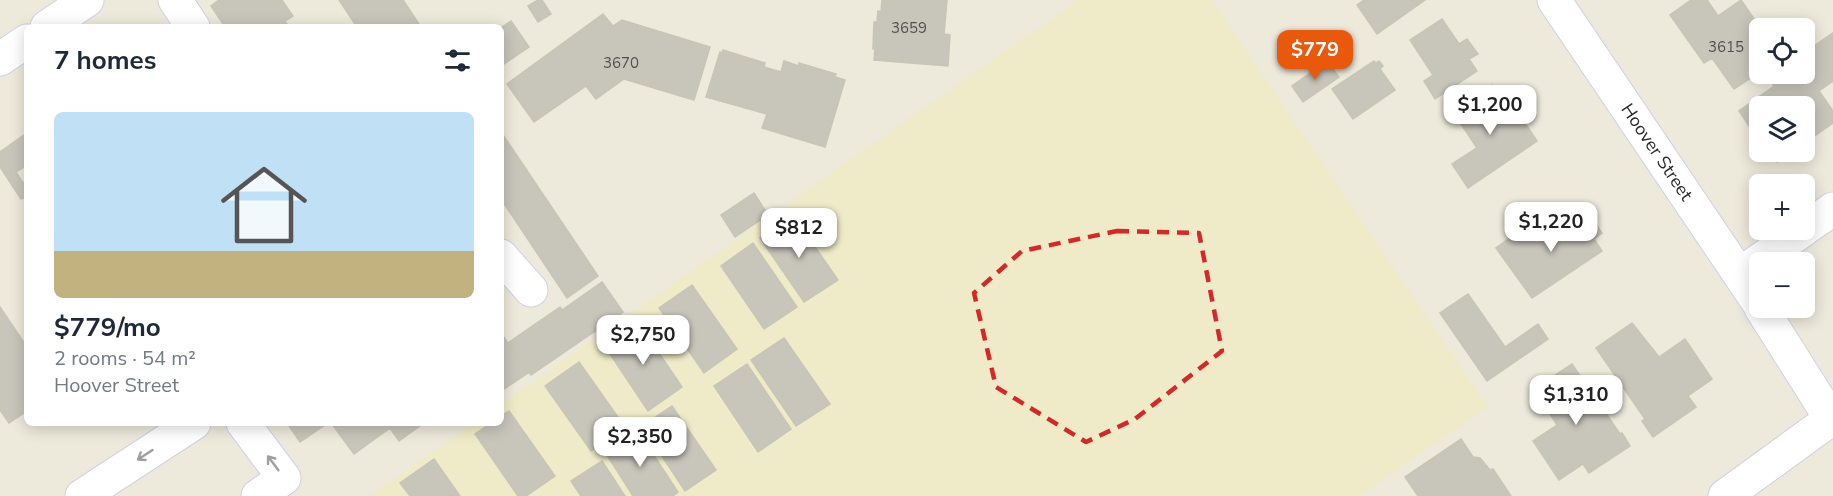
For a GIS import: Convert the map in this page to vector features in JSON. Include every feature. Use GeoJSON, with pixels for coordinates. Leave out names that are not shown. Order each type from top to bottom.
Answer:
{"type":"FeatureCollection","features":[{"type":"Feature","properties":{"kind":"street"},"geometry":{"type":"LineString","coordinates":[[51,24],[87,0]]}},
{"type":"Feature","properties":{"kind":"street"},"geometry":{"type":"LineString","coordinates":[[175,0],[191,24]]}},
{"type":"Feature","properties":{"kind":"street","name":"Hoover Street"},"geometry":{"type":"LineString","coordinates":[[1554,0],[1749,288]]}},
{"type":"Feature","properties":{"kind":"street"},"geometry":{"type":"LineString","coordinates":[[0,59],[24,42]]}},
{"type":"Feature","properties":{"kind":"street"},"geometry":{"type":"LineString","coordinates":[[1815,221],[1833,209]]}},
{"type":"Feature","properties":{"kind":"street"},"geometry":{"type":"LineString","coordinates":[[1740,274],[1788,240]]}},
{"type":"Feature","properties":{"kind":"street"},"geometry":{"type":"LineString","coordinates":[[504,259],[531,290]]}},
{"type":"Feature","properties":{"kind":"street","name":"Hoover Street"},"geometry":{"type":"LineString","coordinates":[[1768,318],[1832,421]]}},
{"type":"Feature","properties":{"kind":"street"},"geometry":{"type":"LineString","coordinates":[[1725,496],[1832,421]]}},
{"type":"Feature","properties":{"kind":"street"},"geometry":{"type":"LineString","coordinates":[[82,496],[189,426]]}},
{"type":"Feature","properties":{"kind":"street"},"geometry":{"type":"LineString","coordinates":[[245,426],[284,478],[258,496]]}},
{"type":"Feature","properties":{"kind":"highlighted area"},"geometry":{"type":"Polygon","coordinates":[[[1117,231],[1199,233],[1222,351],[1135,419],[1086,442],[996,387],[974,293],[1022,251],[1117,231]]]}},
{"type":"Feature","properties":{"kind":"shaded area"},"geometry":{"type":"Polygon","coordinates":[[[1078,0],[1212,0],[1488,407],[1359,496],[369,496],[470,426],[504,426],[504,402],[1078,0]]]}},
{"type":"Feature","properties":{"kind":"building"},"geometry":{"type":"Polygon","coordinates":[[[219,0],[282,0],[293,16],[285,21],[287,24],[223,24],[211,6],[219,0]]]}},
{"type":"Feature","properties":{"kind":"building"},"geometry":{"type":"Polygon","coordinates":[[[339,0],[403,0],[419,24],[355,24],[339,0]]]}},
{"type":"Feature","properties":{"kind":"building"},"geometry":{"type":"Polygon","coordinates":[[[542,0],[551,14],[538,22],[528,6],[542,0]]]}},
{"type":"Feature","properties":{"kind":"building"},"geometry":{"type":"Polygon","coordinates":[[[882,0],[947,0],[944,34],[950,35],[948,66],[874,60],[874,22],[877,22],[878,11],[881,12],[882,0]]]}},
{"type":"Feature","properties":{"kind":"building"},"geometry":{"type":"Polygon","coordinates":[[[1364,0],[1425,0],[1377,34],[1357,5],[1364,0]]]}},
{"type":"Feature","properties":{"kind":"building"},"geometry":{"type":"Polygon","coordinates":[[[1691,0],[1707,0],[1718,16],[1741,0],[1754,18],[1749,18],[1749,79],[1734,89],[1712,58],[1704,63],[1670,15],[1691,0]]]}},
{"type":"Feature","properties":{"kind":"building"},"geometry":{"type":"Polygon","coordinates":[[[603,14],[613,26],[622,20],[710,47],[694,100],[624,79],[596,99],[586,86],[534,122],[507,84],[603,14]]]}},
{"type":"Feature","properties":{"kind":"building"},"geometry":{"type":"Polygon","coordinates":[[[1442,19],[1459,44],[1467,39],[1478,54],[1469,59],[1477,71],[1435,99],[1424,81],[1433,75],[1410,40],[1442,19]]]}},
{"type":"Feature","properties":{"kind":"building"},"geometry":{"type":"Polygon","coordinates":[[[511,21],[529,47],[504,64],[504,26],[511,21]]]}},
{"type":"Feature","properties":{"kind":"building"},"geometry":{"type":"Polygon","coordinates":[[[1833,33],[1833,81],[1819,91],[1833,111],[1833,123],[1815,135],[1815,96],[1760,96],[1774,86],[1772,84],[1815,84],[1815,45],[1833,33]]]}},
{"type":"Feature","properties":{"kind":"building"},"geometry":{"type":"Polygon","coordinates":[[[723,50],[765,63],[764,67],[781,72],[784,61],[836,74],[835,77],[845,80],[825,147],[762,128],[767,114],[706,97],[720,52],[722,53],[723,50]]]}},
{"type":"Feature","properties":{"kind":"building"},"geometry":{"type":"Polygon","coordinates":[[[1327,61],[1339,77],[1303,102],[1292,86],[1327,61]]]}},
{"type":"Feature","properties":{"kind":"building"},"geometry":{"type":"Polygon","coordinates":[[[1374,61],[1376,63],[1379,61],[1383,66],[1380,69],[1395,90],[1353,119],[1332,89],[1374,61]]]}},
{"type":"Feature","properties":{"kind":"building"},"geometry":{"type":"Polygon","coordinates":[[[1492,85],[1516,120],[1521,117],[1537,141],[1468,188],[1452,164],[1477,148],[1453,112],[1492,85]]]}},
{"type":"Feature","properties":{"kind":"building"},"geometry":{"type":"Polygon","coordinates":[[[1749,104],[1749,126],[1739,111],[1749,104]]]}},
{"type":"Feature","properties":{"kind":"building"},"geometry":{"type":"Polygon","coordinates":[[[24,135],[24,167],[16,172],[24,182],[24,198],[21,199],[0,167],[0,152],[24,135]]]}},
{"type":"Feature","properties":{"kind":"building"},"geometry":{"type":"Polygon","coordinates":[[[504,136],[598,276],[567,298],[504,204],[504,136]]]}},
{"type":"Feature","properties":{"kind":"building"},"geometry":{"type":"Polygon","coordinates":[[[754,193],[768,215],[735,237],[721,215],[754,193]]]}},
{"type":"Feature","properties":{"kind":"building"},"geometry":{"type":"Polygon","coordinates":[[[1585,208],[1602,233],[1594,239],[1602,251],[1532,298],[1496,248],[1525,227],[1536,243],[1585,208]]]}},
{"type":"Feature","properties":{"kind":"building"},"geometry":{"type":"Polygon","coordinates":[[[793,215],[838,280],[804,302],[760,238],[793,215]]]}},
{"type":"Feature","properties":{"kind":"building"},"geometry":{"type":"Polygon","coordinates":[[[753,243],[797,307],[764,329],[721,266],[753,243]]]}},
{"type":"Feature","properties":{"kind":"building"},"geometry":{"type":"Polygon","coordinates":[[[602,282],[623,312],[531,375],[508,343],[560,307],[562,310],[602,282]]]}},
{"type":"Feature","properties":{"kind":"building"},"geometry":{"type":"Polygon","coordinates":[[[692,285],[737,349],[704,373],[659,308],[692,285]]]}},
{"type":"Feature","properties":{"kind":"building"},"geometry":{"type":"Polygon","coordinates":[[[1468,294],[1505,347],[1538,324],[1548,339],[1487,381],[1440,313],[1468,294]]]}},
{"type":"Feature","properties":{"kind":"building"},"geometry":{"type":"Polygon","coordinates":[[[0,307],[24,343],[24,413],[9,423],[0,410],[0,307]]]}},
{"type":"Feature","properties":{"kind":"building"},"geometry":{"type":"Polygon","coordinates":[[[638,322],[682,387],[648,411],[604,345],[638,322]]]}},
{"type":"Feature","properties":{"kind":"building"},"geometry":{"type":"Polygon","coordinates":[[[1632,323],[1659,357],[1685,339],[1712,379],[1688,396],[1696,407],[1653,437],[1642,421],[1645,419],[1596,348],[1632,323]]]}},
{"type":"Feature","properties":{"kind":"building"},"geometry":{"type":"Polygon","coordinates":[[[504,337],[528,373],[504,389],[504,337]]]}},
{"type":"Feature","properties":{"kind":"building"},"geometry":{"type":"Polygon","coordinates":[[[784,338],[830,404],[796,426],[751,360],[784,338]]]}},
{"type":"Feature","properties":{"kind":"building"},"geometry":{"type":"Polygon","coordinates":[[[579,362],[625,427],[591,451],[545,386],[579,362]]]}},
{"type":"Feature","properties":{"kind":"building"},"geometry":{"type":"Polygon","coordinates":[[[747,364],[791,429],[758,452],[714,386],[747,364]]]}},
{"type":"Feature","properties":{"kind":"building"},"geometry":{"type":"Polygon","coordinates":[[[1572,364],[1630,446],[1589,473],[1583,464],[1559,480],[1533,441],[1557,425],[1534,389],[1572,364]]]}},
{"type":"Feature","properties":{"kind":"building"},"geometry":{"type":"Polygon","coordinates":[[[672,406],[716,470],[685,491],[642,426],[672,406]]]}},
{"type":"Feature","properties":{"kind":"building"},"geometry":{"type":"Polygon","coordinates":[[[509,411],[555,476],[526,496],[518,496],[475,434],[487,426],[504,426],[504,414],[509,411]]]}},
{"type":"Feature","properties":{"kind":"building"},"geometry":{"type":"Polygon","coordinates":[[[289,426],[324,426],[300,442],[289,426]]]}},
{"type":"Feature","properties":{"kind":"building"},"geometry":{"type":"Polygon","coordinates":[[[333,426],[420,426],[399,441],[390,428],[354,454],[333,426]]]}},
{"type":"Feature","properties":{"kind":"building"},"geometry":{"type":"Polygon","coordinates":[[[638,431],[678,492],[673,496],[633,496],[605,452],[638,431]]]}},
{"type":"Feature","properties":{"kind":"building"},"geometry":{"type":"Polygon","coordinates":[[[1461,439],[1473,457],[1480,458],[1490,470],[1493,469],[1511,496],[1418,496],[1405,477],[1461,439]]]}},
{"type":"Feature","properties":{"kind":"building"},"geometry":{"type":"Polygon","coordinates":[[[434,459],[460,496],[410,496],[400,483],[434,459]]]}},
{"type":"Feature","properties":{"kind":"building"},"geometry":{"type":"Polygon","coordinates":[[[602,461],[625,496],[581,496],[571,481],[602,461]]]}}]}
